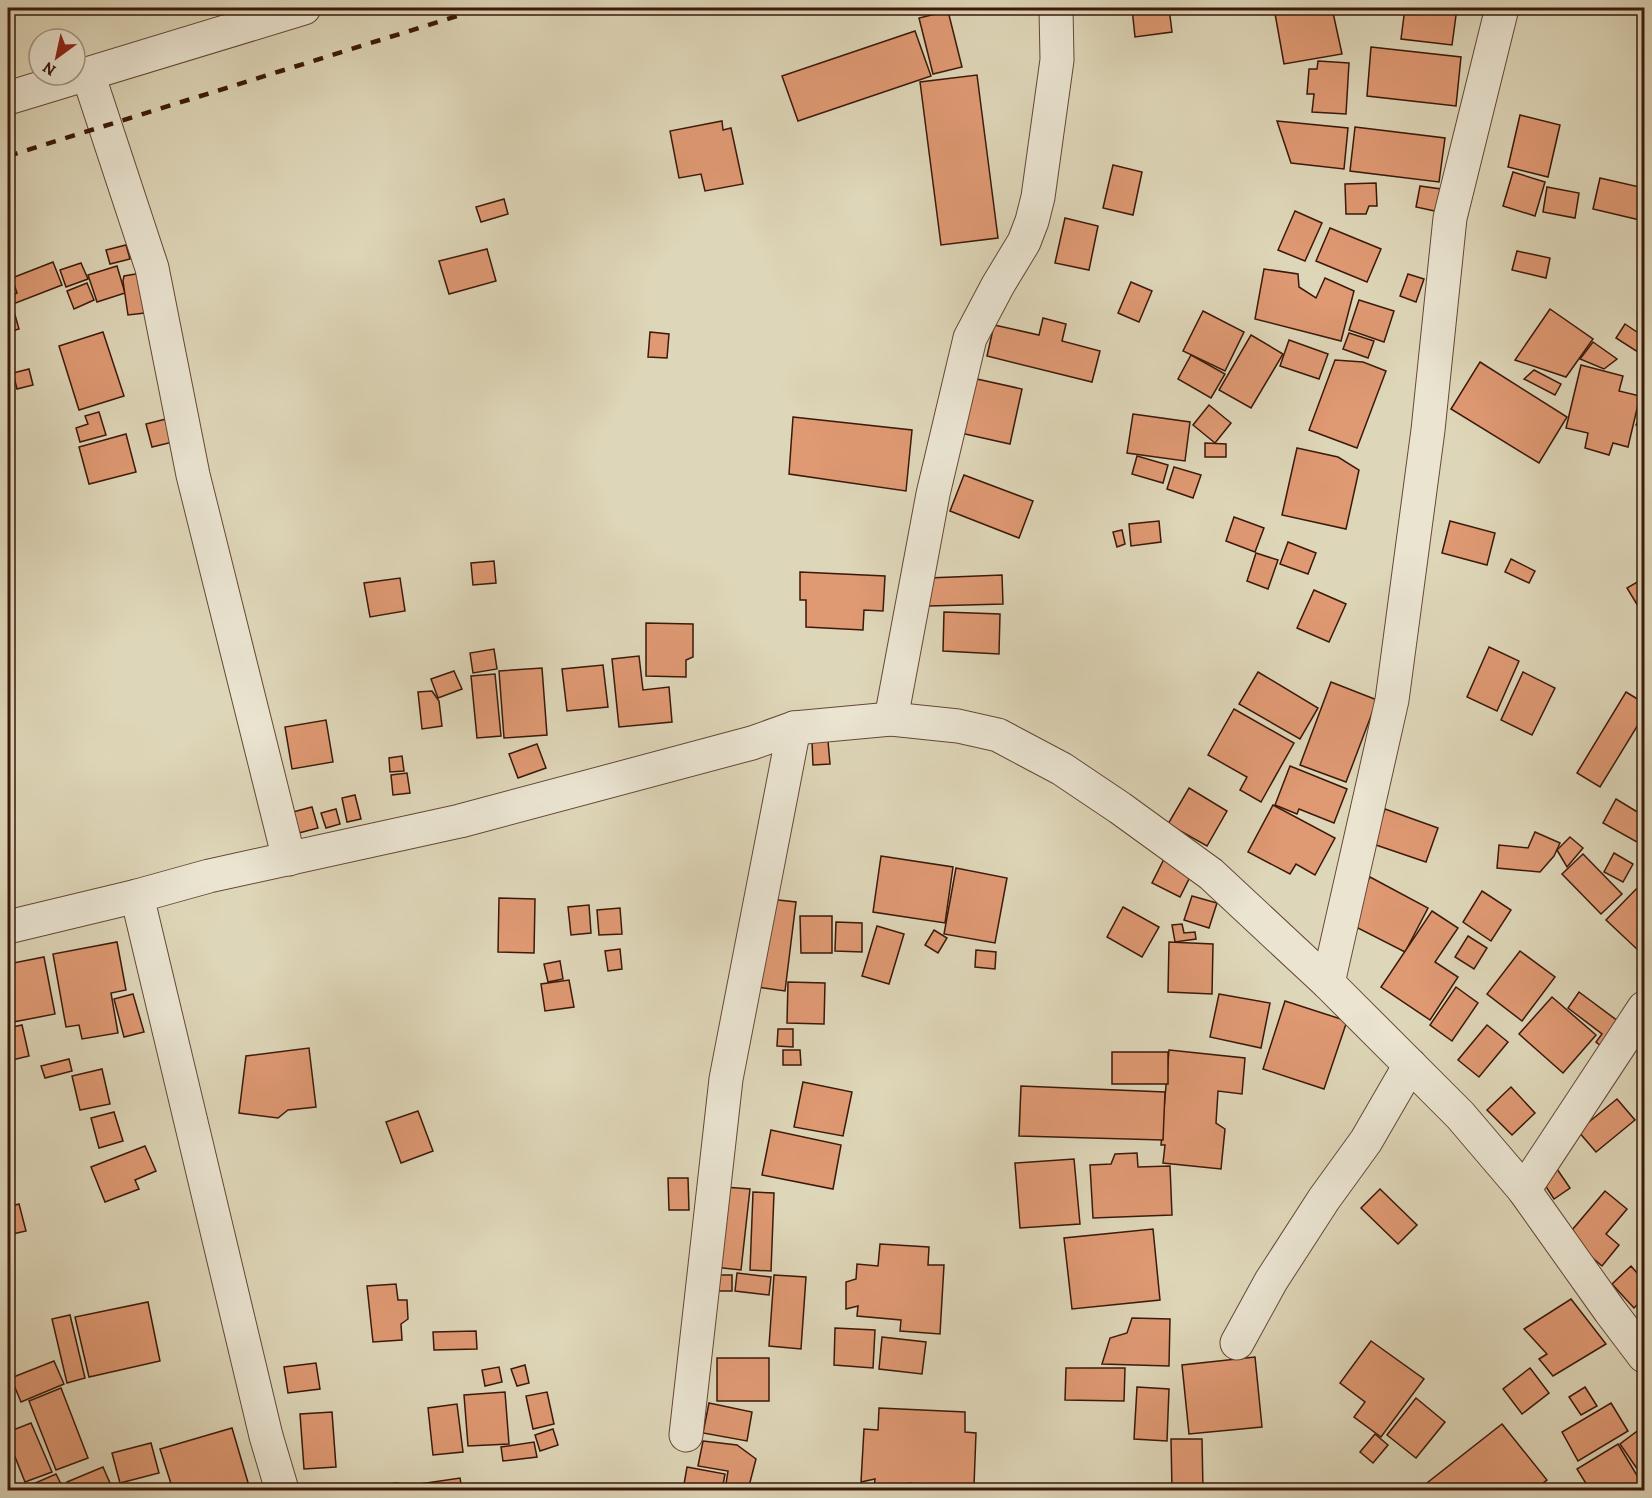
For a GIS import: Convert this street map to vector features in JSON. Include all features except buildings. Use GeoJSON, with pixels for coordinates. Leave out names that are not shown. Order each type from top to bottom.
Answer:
{"type":"FeatureCollection","features":[{"type":"Feature","properties":{"kind":"street"},"geometry":{"type":"LineString","coordinates":[[8,98],[304,8]]}},
{"type":"Feature","properties":{"kind":"street"},"geometry":{"type":"LineString","coordinates":[[891,719],[933,494],[970,338],[1024,242],[1038,196],[1057,60],[1056,8]]}},
{"type":"Feature","properties":{"kind":"street"},"geometry":{"type":"LineString","coordinates":[[1328,982],[1392,700],[1428,430],[1450,218],[1502,8]]}},
{"type":"Feature","properties":{"kind":"street"},"geometry":{"type":"LineString","coordinates":[[88,74],[152,268],[193,475],[289,859]]}},
{"type":"Feature","properties":{"kind":"street"},"geometry":{"type":"LineString","coordinates":[[8,927],[209,876],[460,821],[752,743],[794,728],[891,719],[958,726],[999,735],[1062,769],[1211,874],[1328,982],[1460,1115],[1524,1190],[1644,1356]]}},
{"type":"Feature","properties":{"kind":"street"},"geometry":{"type":"LineString","coordinates":[[686,1435],[726,1079],[794,728]]}},
{"type":"Feature","properties":{"kind":"street"},"geometry":{"type":"LineString","coordinates":[[137,896],[266,1436],[282,1491]]}},
{"type":"Feature","properties":{"kind":"street"},"geometry":{"type":"LineString","coordinates":[[1524,1190],[1644,1008]]}},
{"type":"Feature","properties":{"kind":"street"},"geometry":{"type":"LineString","coordinates":[[1237,1343],[1271,1281],[1324,1199],[1366,1141],[1410,1065]]}},
{"type":"Feature","properties":{"kind":"railway"},"geometry":{"type":"LineString","coordinates":[[8,156],[483,8]]}}]}
